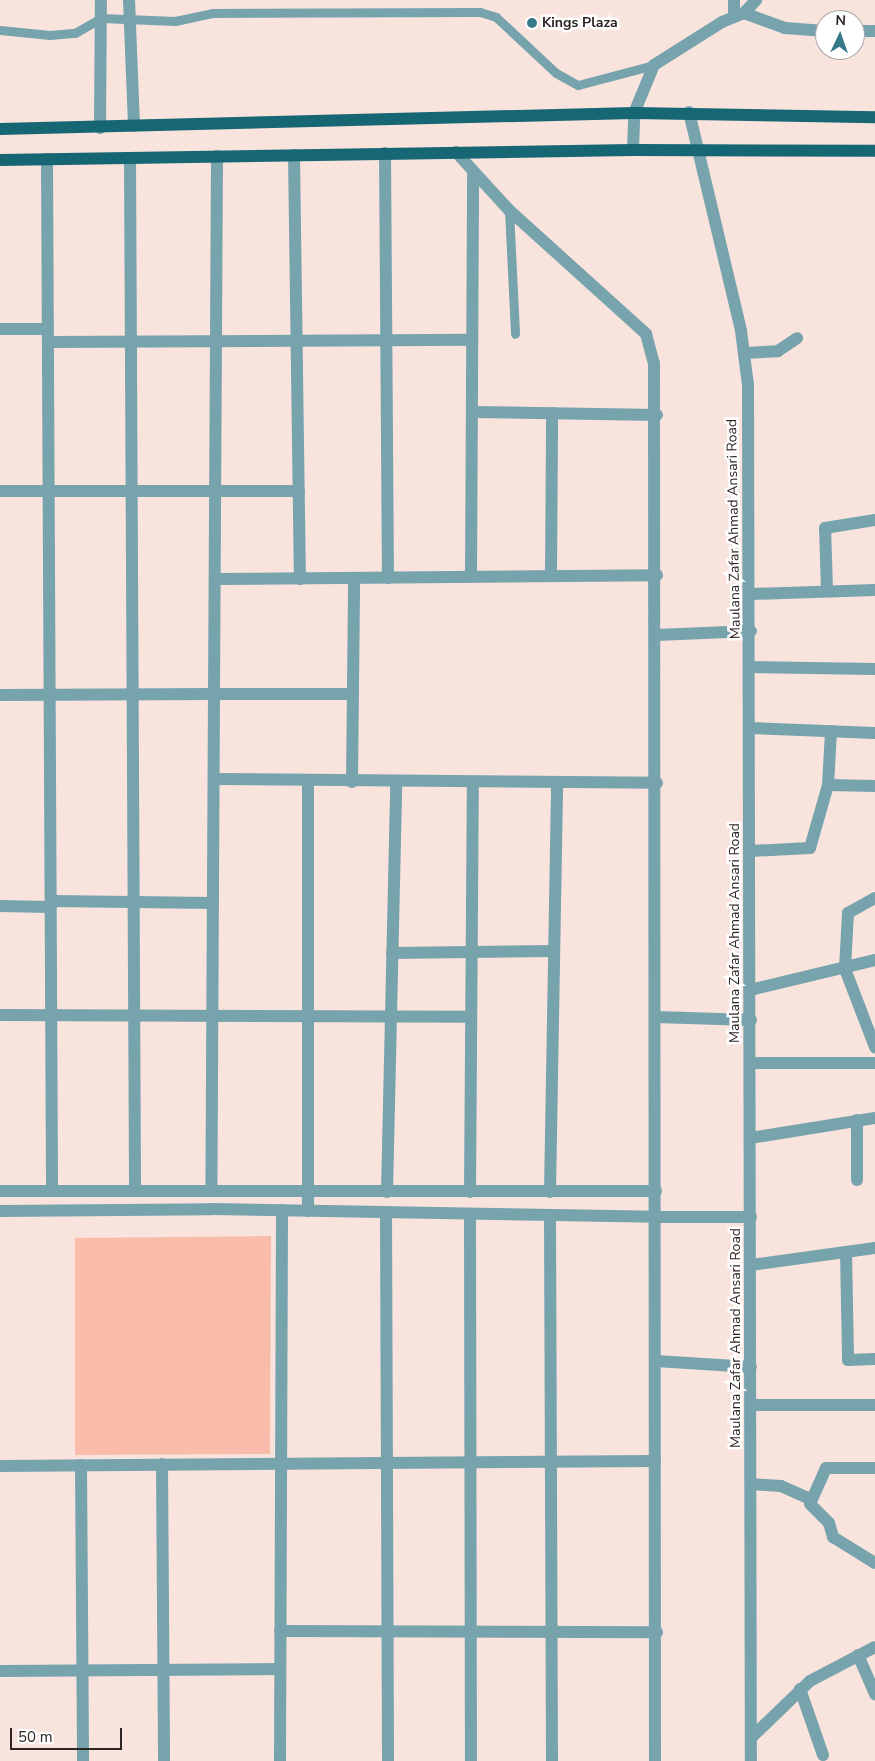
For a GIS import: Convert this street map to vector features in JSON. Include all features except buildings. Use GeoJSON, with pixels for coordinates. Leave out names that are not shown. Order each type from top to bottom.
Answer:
{"type":"FeatureCollection","features":[{"type":"Feature","properties":{"kind":"main road"},"geometry":{"type":"LineString","coordinates":[[0,129],[689,112],[875,117]]}},
{"type":"Feature","properties":{"kind":"main road"},"geometry":{"type":"LineString","coordinates":[[0,160],[633,150],[875,151]]}},
{"type":"Feature","properties":{"kind":"street"},"geometry":{"type":"LineString","coordinates":[[100,128],[101,0]]}},
{"type":"Feature","properties":{"kind":"street"},"geometry":{"type":"LineString","coordinates":[[129,0],[134,126]]}},
{"type":"Feature","properties":{"kind":"street"},"geometry":{"type":"LineString","coordinates":[[734,0],[739,15]]}},
{"type":"Feature","properties":{"kind":"street"},"geometry":{"type":"LineString","coordinates":[[633,150],[634,113],[654,65],[739,15],[756,0]]}},
{"type":"Feature","properties":{"kind":"street"},"geometry":{"type":"LineString","coordinates":[[739,15],[785,28],[815,30]]}},
{"type":"Feature","properties":{"kind":"street","name":"Maulana Zafar Ahmad Ansari Road"},"geometry":{"type":"LineString","coordinates":[[689,112],[695,150],[744,353],[751,594],[751,1761]]}},
{"type":"Feature","properties":{"kind":"street"},"geometry":{"type":"LineString","coordinates":[[456,152],[473,175],[646,334],[654,363],[657,415],[655,1461],[657,1632],[654,1761]]}},
{"type":"Feature","properties":{"kind":"street"},"geometry":{"type":"LineString","coordinates":[[385,154],[388,578]]}},
{"type":"Feature","properties":{"kind":"street"},"geometry":{"type":"LineString","coordinates":[[294,155],[300,579]]}},
{"type":"Feature","properties":{"kind":"street"},"geometry":{"type":"LineString","coordinates":[[211,1189],[218,341],[217,156]]}},
{"type":"Feature","properties":{"kind":"street"},"geometry":{"type":"LineString","coordinates":[[130,158],[135,1190]]}},
{"type":"Feature","properties":{"kind":"street"},"geometry":{"type":"LineString","coordinates":[[47,160],[52,1191]]}},
{"type":"Feature","properties":{"kind":"street"},"geometry":{"type":"LineString","coordinates":[[471,577],[473,175]]}},
{"type":"Feature","properties":{"kind":"street"},"geometry":{"type":"LineString","coordinates":[[0,329],[132,342],[472,340]]}},
{"type":"Feature","properties":{"kind":"street"},"geometry":{"type":"LineString","coordinates":[[744,353],[778,351],[797,338]]}},
{"type":"Feature","properties":{"kind":"street"},"geometry":{"type":"LineString","coordinates":[[472,412],[657,415]]}},
{"type":"Feature","properties":{"kind":"street"},"geometry":{"type":"LineString","coordinates":[[551,575],[552,413]]}},
{"type":"Feature","properties":{"kind":"street"},"geometry":{"type":"LineString","coordinates":[[0,491],[299,490]]}},
{"type":"Feature","properties":{"kind":"street"},"geometry":{"type":"LineString","coordinates":[[827,590],[825,528],[875,520]]}},
{"type":"Feature","properties":{"kind":"street"},"geometry":{"type":"LineString","coordinates":[[215,579],[657,575]]}},
{"type":"Feature","properties":{"kind":"street"},"geometry":{"type":"LineString","coordinates":[[352,782],[354,578]]}},
{"type":"Feature","properties":{"kind":"street"},"geometry":{"type":"LineString","coordinates":[[751,594],[827,590],[875,590]]}},
{"type":"Feature","properties":{"kind":"street"},"geometry":{"type":"LineString","coordinates":[[657,635],[751,631]]}},
{"type":"Feature","properties":{"kind":"street"},"geometry":{"type":"LineString","coordinates":[[750,667],[875,670]]}},
{"type":"Feature","properties":{"kind":"street"},"geometry":{"type":"LineString","coordinates":[[0,694],[353,694]]}},
{"type":"Feature","properties":{"kind":"street"},"geometry":{"type":"LineString","coordinates":[[750,728],[875,732]]}},
{"type":"Feature","properties":{"kind":"street"},"geometry":{"type":"LineString","coordinates":[[750,851],[810,848],[828,785],[831,731]]}},
{"type":"Feature","properties":{"kind":"street"},"geometry":{"type":"LineString","coordinates":[[214,779],[352,782],[657,783]]}},
{"type":"Feature","properties":{"kind":"street"},"geometry":{"type":"LineString","coordinates":[[308,781],[308,1211]]}},
{"type":"Feature","properties":{"kind":"street"},"geometry":{"type":"LineString","coordinates":[[387,1192],[396,782]]}},
{"type":"Feature","properties":{"kind":"street"},"geometry":{"type":"LineString","coordinates":[[470,1192],[473,782]]}},
{"type":"Feature","properties":{"kind":"street"},"geometry":{"type":"LineString","coordinates":[[550,1192],[557,783]]}},
{"type":"Feature","properties":{"kind":"street"},"geometry":{"type":"LineString","coordinates":[[828,785],[875,786]]}},
{"type":"Feature","properties":{"kind":"street"},"geometry":{"type":"LineString","coordinates":[[875,898],[848,912],[844,969],[871,1021],[875,1047]]}},
{"type":"Feature","properties":{"kind":"street"},"geometry":{"type":"LineString","coordinates":[[0,906],[134,900],[213,903]]}},
{"type":"Feature","properties":{"kind":"street"},"geometry":{"type":"LineString","coordinates":[[392,953],[554,952]]}},
{"type":"Feature","properties":{"kind":"street"},"geometry":{"type":"LineString","coordinates":[[750,990],[844,969],[875,960]]}},
{"type":"Feature","properties":{"kind":"street"},"geometry":{"type":"LineString","coordinates":[[0,1015],[471,1018]]}},
{"type":"Feature","properties":{"kind":"street"},"geometry":{"type":"LineString","coordinates":[[656,1017],[750,1020]]}},
{"type":"Feature","properties":{"kind":"street"},"geometry":{"type":"LineString","coordinates":[[750,1063],[875,1063]]}},
{"type":"Feature","properties":{"kind":"street"},"geometry":{"type":"LineString","coordinates":[[750,1138],[875,1118]]}},
{"type":"Feature","properties":{"kind":"street"},"geometry":{"type":"LineString","coordinates":[[857,1120],[857,1180]]}},
{"type":"Feature","properties":{"kind":"street"},"geometry":{"type":"LineString","coordinates":[[0,1191],[308,1189],[387,1192],[656,1192]]}},
{"type":"Feature","properties":{"kind":"street"},"geometry":{"type":"LineString","coordinates":[[0,1211],[282,1210],[751,1217]]}},
{"type":"Feature","properties":{"kind":"street"},"geometry":{"type":"LineString","coordinates":[[280,1761],[282,1210]]}},
{"type":"Feature","properties":{"kind":"street"},"geometry":{"type":"LineString","coordinates":[[386,1212],[388,1761]]}},
{"type":"Feature","properties":{"kind":"street"},"geometry":{"type":"LineString","coordinates":[[470,1214],[471,1761]]}},
{"type":"Feature","properties":{"kind":"street"},"geometry":{"type":"LineString","coordinates":[[550,1215],[552,1761]]}},
{"type":"Feature","properties":{"kind":"street"},"geometry":{"type":"LineString","coordinates":[[751,1265],[875,1248]]}},
{"type":"Feature","properties":{"kind":"street"},"geometry":{"type":"LineString","coordinates":[[846,1252],[848,1360],[875,1359]]}},
{"type":"Feature","properties":{"kind":"street"},"geometry":{"type":"LineString","coordinates":[[656,1361],[751,1367]]}},
{"type":"Feature","properties":{"kind":"street"},"geometry":{"type":"LineString","coordinates":[[751,1405],[875,1405]]}},
{"type":"Feature","properties":{"kind":"street"},"geometry":{"type":"LineString","coordinates":[[0,1466],[655,1461]]}},
{"type":"Feature","properties":{"kind":"street"},"geometry":{"type":"LineString","coordinates":[[162,1464],[164,1761]]}},
{"type":"Feature","properties":{"kind":"street"},"geometry":{"type":"LineString","coordinates":[[81,1465],[83,1761]]}},
{"type":"Feature","properties":{"kind":"street"},"geometry":{"type":"LineString","coordinates":[[875,1468],[829,1467],[810,1499],[812,1508],[829,1523],[833,1537],[875,1563]]}},
{"type":"Feature","properties":{"kind":"street"},"geometry":{"type":"LineString","coordinates":[[751,1484],[781,1486],[810,1499]]}},
{"type":"Feature","properties":{"kind":"street"},"geometry":{"type":"LineString","coordinates":[[280,1631],[657,1632]]}},
{"type":"Feature","properties":{"kind":"street"},"geometry":{"type":"LineString","coordinates":[[752,1737],[800,1689],[875,1647]]}},
{"type":"Feature","properties":{"kind":"street"},"geometry":{"type":"LineString","coordinates":[[858,1655],[875,1694]]}},
{"type":"Feature","properties":{"kind":"street"},"geometry":{"type":"LineString","coordinates":[[0,1671],[280,1669]]}},
{"type":"Feature","properties":{"kind":"street"},"geometry":{"type":"LineString","coordinates":[[800,1689],[823,1755]]}},
{"type":"Feature","properties":{"kind":"lane"},"geometry":{"type":"LineString","coordinates":[[0,30],[75,33],[101,18],[175,21],[212,13],[480,12],[512,29],[556,73],[578,85],[654,65]]}},
{"type":"Feature","properties":{"kind":"lane"},"geometry":{"type":"LineString","coordinates":[[510,210],[516,334]]}},
{"type":"Feature","properties":{"kind":"shaded area"},"geometry":{"type":"Polygon","coordinates":[[[271,1236],[270,1454],[75,1455],[75,1238],[271,1236]]]}},
{"type":"Feature","properties":{"kind":"place","name":"Kings Plaza"},"geometry":{"type":"Point","coordinates":[532,23]}}]}
